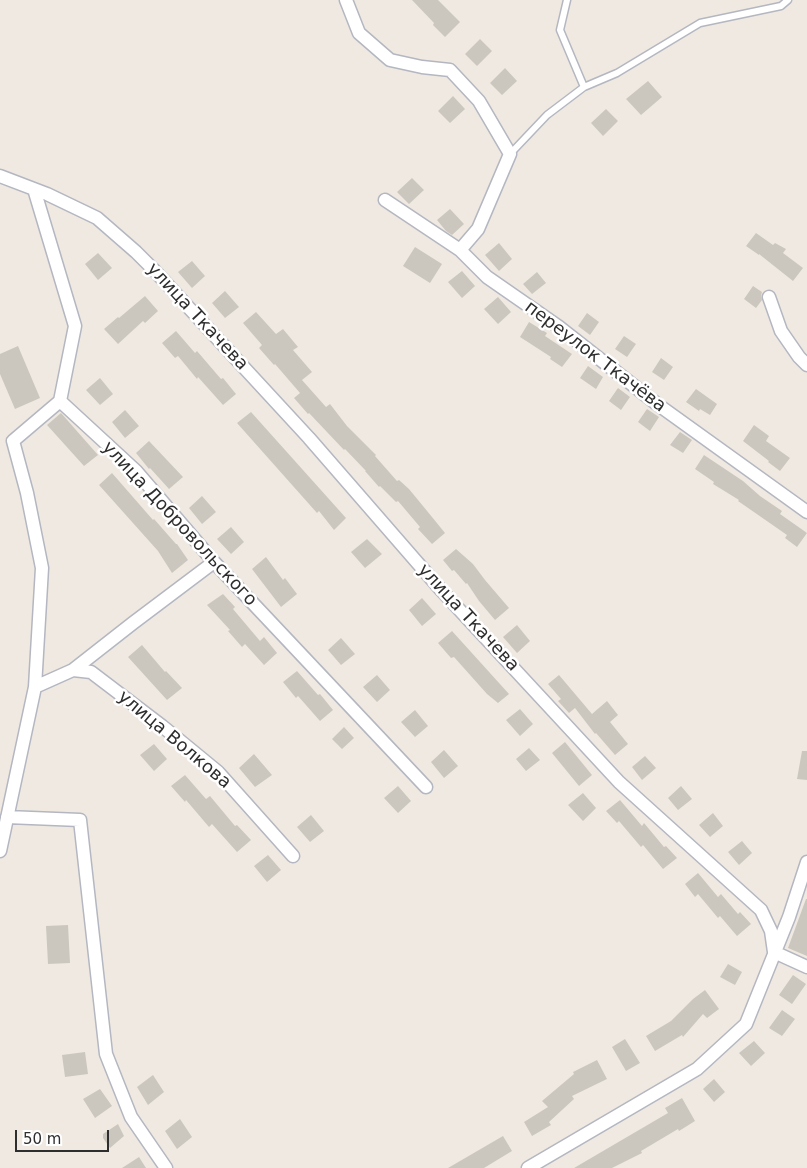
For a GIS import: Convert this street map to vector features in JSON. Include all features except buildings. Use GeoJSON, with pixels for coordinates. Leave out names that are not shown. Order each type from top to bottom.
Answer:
{"type":"FeatureCollection","features":[{"type":"Feature","properties":{"kind":"street"},"geometry":{"type":"LineString","coordinates":[[346,0],[360,33],[390,60],[422,67],[450,70],[479,101],[510,154],[478,229],[460,250]]}},
{"type":"Feature","properties":{"kind":"street","name":"улица Ткачева"},"geometry":{"type":"LineString","coordinates":[[0,176],[47,194],[97,218],[136,252],[308,438],[442,591],[619,782],[761,910],[771,931],[774,952]]}},
{"type":"Feature","properties":{"kind":"street"},"geometry":{"type":"LineString","coordinates":[[0,851],[34,687],[42,568],[27,493],[13,441],[60,401],[75,326],[34,189]]}},
{"type":"Feature","properties":{"kind":"street","name":"переулок Ткачёва"},"geometry":{"type":"LineString","coordinates":[[385,200],[460,250],[487,277],[559,327],[657,404],[807,512]]}},
{"type":"Feature","properties":{"kind":"street"},"geometry":{"type":"LineString","coordinates":[[769,297],[781,332],[807,365]]}},
{"type":"Feature","properties":{"kind":"street","name":"улица Добровольского"},"geometry":{"type":"LineString","coordinates":[[60,401],[136,471],[214,562],[426,787]]}},
{"type":"Feature","properties":{"kind":"street"},"geometry":{"type":"LineString","coordinates":[[34,687],[73,670],[214,562]]}},
{"type":"Feature","properties":{"kind":"street","name":"улица Волкова"},"geometry":{"type":"LineString","coordinates":[[73,670],[91,672],[218,772],[293,856]]}},
{"type":"Feature","properties":{"kind":"street"},"geometry":{"type":"LineString","coordinates":[[7,818],[80,820],[106,1054],[131,1117],[166,1168]]}},
{"type":"Feature","properties":{"kind":"street"},"geometry":{"type":"LineString","coordinates":[[528,1168],[697,1069],[746,1024],[788,917],[807,862]]}},
{"type":"Feature","properties":{"kind":"street"},"geometry":{"type":"LineString","coordinates":[[774,952],[807,967]]}},
{"type":"Feature","properties":{"kind":"lane"},"geometry":{"type":"LineString","coordinates":[[567,0],[560,30],[584,88]]}},
{"type":"Feature","properties":{"kind":"lane"},"geometry":{"type":"LineString","coordinates":[[510,154],[547,115],[584,88],[617,73],[700,23],[780,6],[788,0]]}}]}
